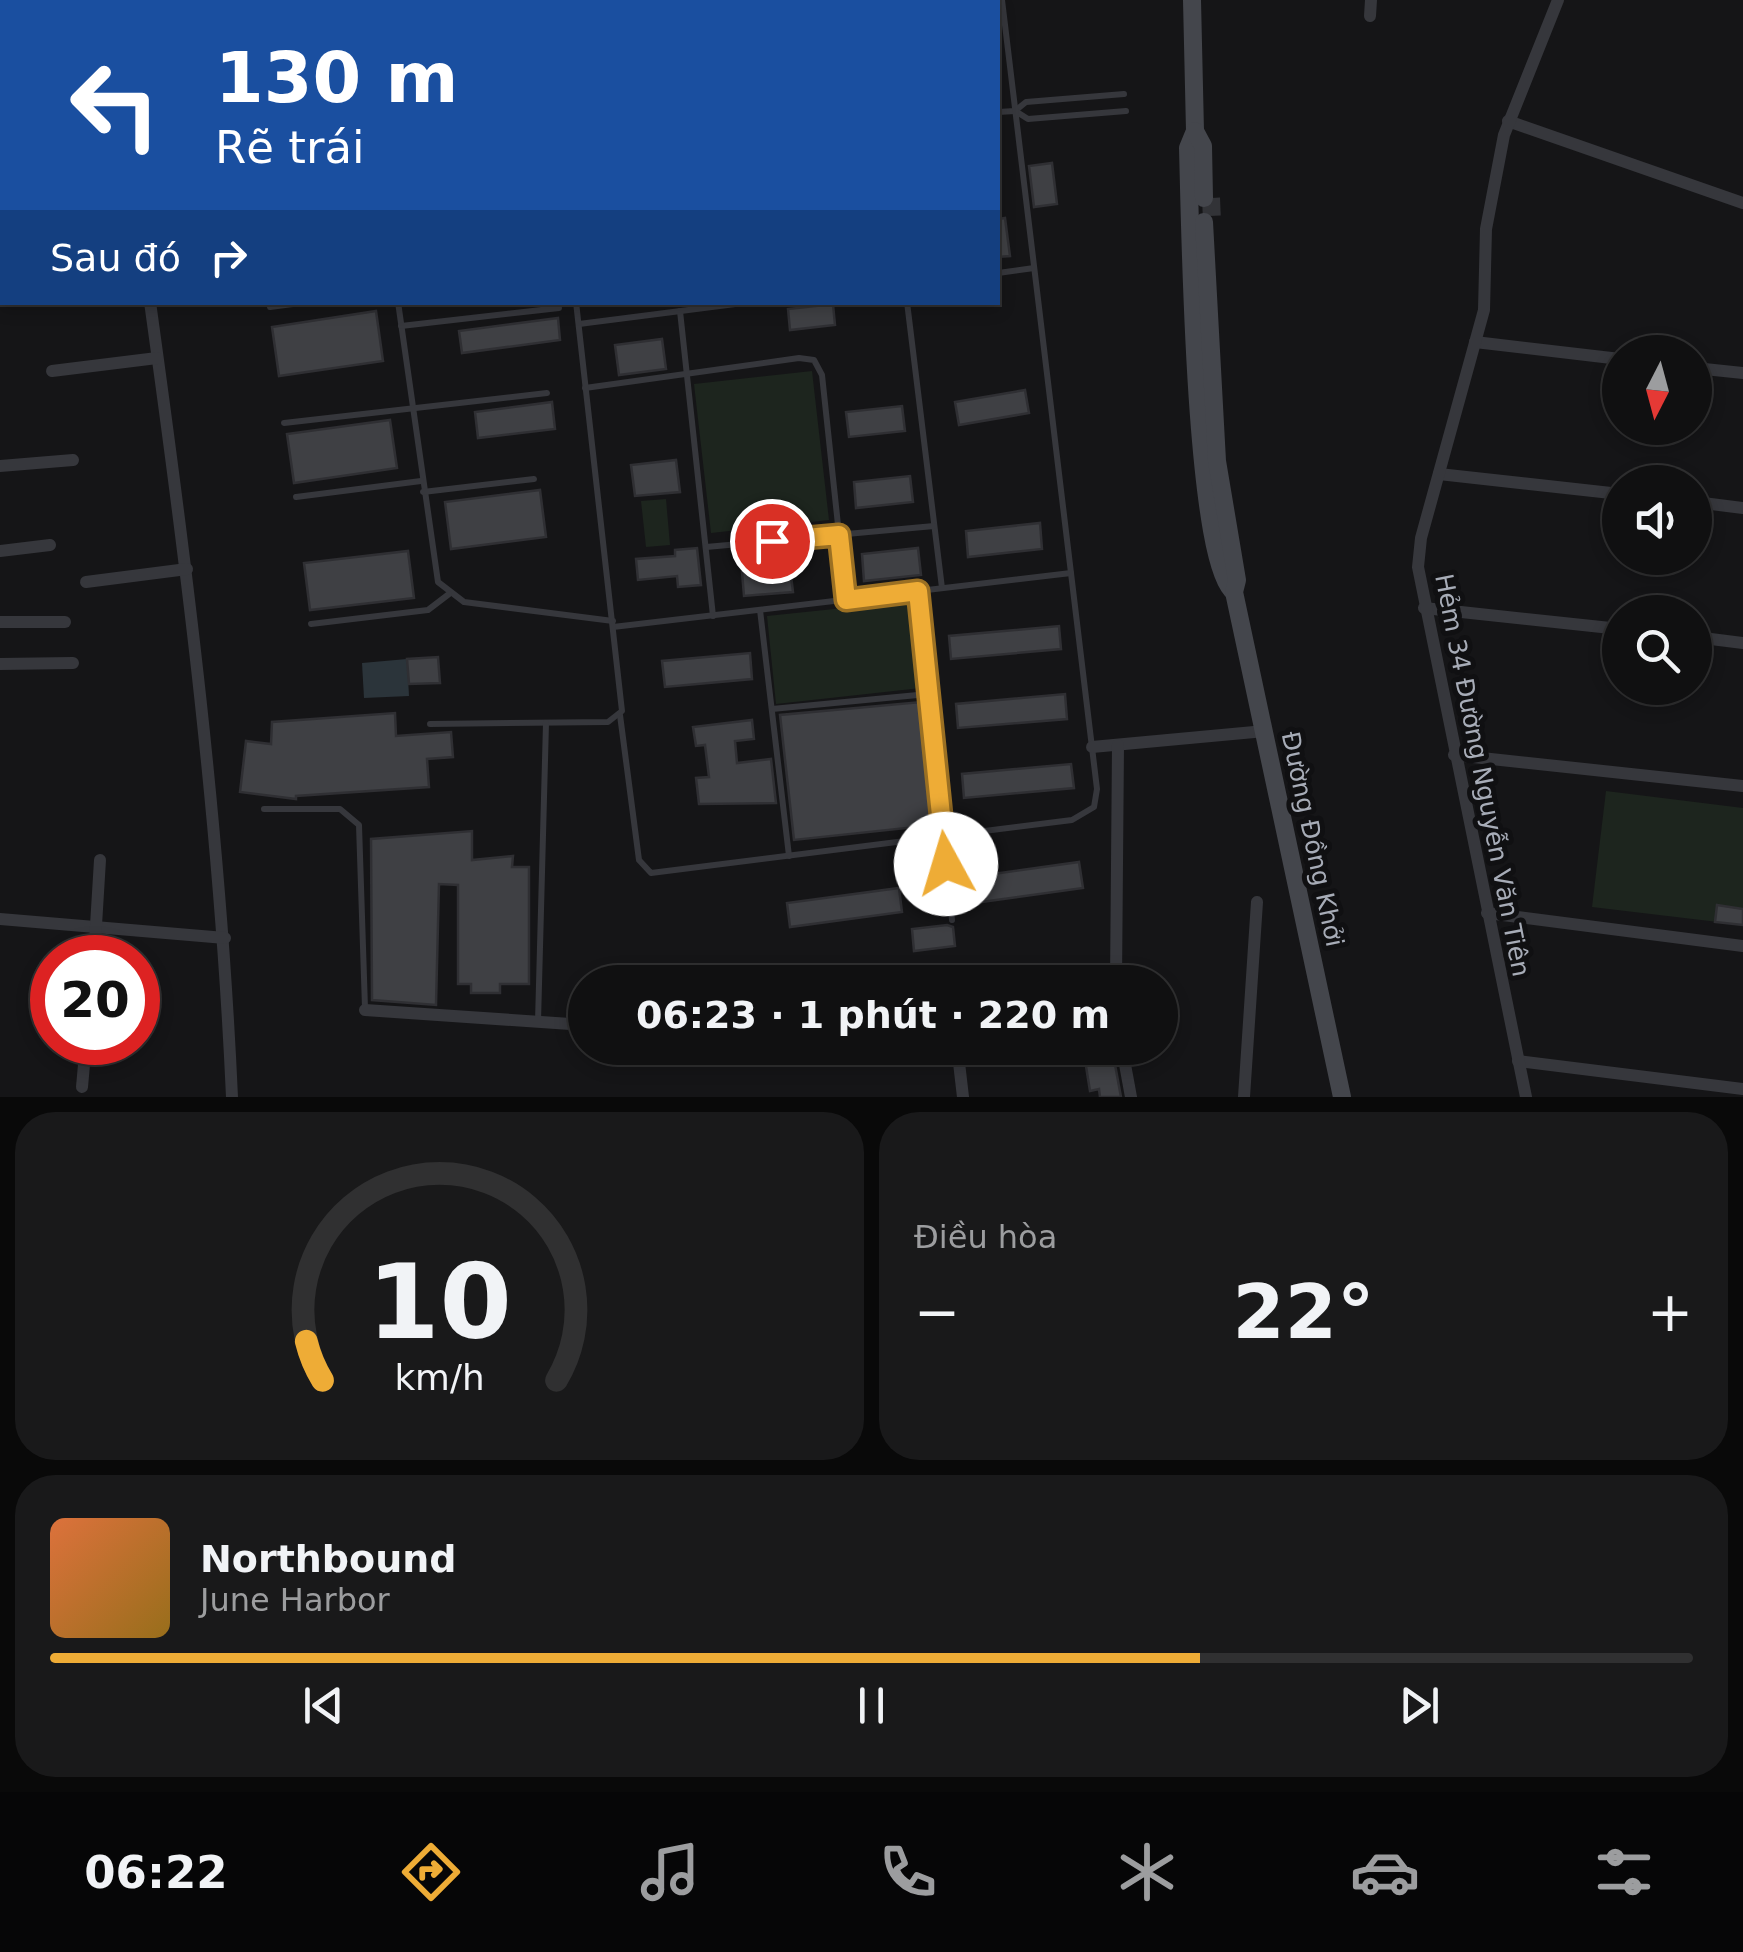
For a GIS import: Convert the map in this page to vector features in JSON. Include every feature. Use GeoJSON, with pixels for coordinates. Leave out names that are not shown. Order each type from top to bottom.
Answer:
{"type":"FeatureCollection","features":[{"type":"Feature","properties":{"kind":"main road","name":"Đường Đồng Khởi"},"geometry":{"type":"LineString","coordinates":[[1192,0],[1195,131],[1188,148],[1198,390],[1214,533],[1225,584],[1234,592]]}},
{"type":"Feature","properties":{"kind":"main road","name":"Đường Đồng Khởi"},"geometry":{"type":"LineString","coordinates":[[1195,131],[1203,146],[1206,192]]}},
{"type":"Feature","properties":{"kind":"main road","name":"Đường Đồng Khởi"},"geometry":{"type":"LineString","coordinates":[[1207,226],[1206,285],[1217,461],[1237,580],[1234,592],[1342,1097]]}},
{"type":"Feature","properties":{"kind":"street"},"geometry":{"type":"LineString","coordinates":[[1370,16],[1371,0]]}},
{"type":"Feature","properties":{"kind":"street","name":"Hẻm 34 Đường Nguyễn Văn Tiên"},"geometry":{"type":"LineString","coordinates":[[1526,1097],[1424,608],[1418,558],[1476,342],[1486,293],[1488,206],[1508,121],[1558,0]]}},
{"type":"Feature","properties":{"kind":"street"},"geometry":{"type":"LineString","coordinates":[[1508,121],[1743,203]]}},
{"type":"Feature","properties":{"kind":"street"},"geometry":{"type":"LineString","coordinates":[[150,305],[187,569],[225,938],[232,1097]]}},
{"type":"Feature","properties":{"kind":"street"},"geometry":{"type":"LineString","coordinates":[[1476,342],[1602,357]]}},
{"type":"Feature","properties":{"kind":"street"},"geometry":{"type":"LineString","coordinates":[[52,371],[158,358]]}},
{"type":"Feature","properties":{"kind":"street"},"geometry":{"type":"LineString","coordinates":[[1712,370],[1743,373]]}},
{"type":"Feature","properties":{"kind":"street"},"geometry":{"type":"LineString","coordinates":[[0,466],[73,460]]}},
{"type":"Feature","properties":{"kind":"street"},"geometry":{"type":"LineString","coordinates":[[1439,474],[1602,492]]}},
{"type":"Feature","properties":{"kind":"street"},"geometry":{"type":"LineString","coordinates":[[1712,504],[1743,508]]}},
{"type":"Feature","properties":{"kind":"street"},"geometry":{"type":"LineString","coordinates":[[0,551],[50,546]]}},
{"type":"Feature","properties":{"kind":"street"},"geometry":{"type":"LineString","coordinates":[[86,582],[187,569]]}},
{"type":"Feature","properties":{"kind":"street"},"geometry":{"type":"LineString","coordinates":[[1424,608],[1602,627]]}},
{"type":"Feature","properties":{"kind":"street"},"geometry":{"type":"LineString","coordinates":[[0,622],[64,622]]}},
{"type":"Feature","properties":{"kind":"street"},"geometry":{"type":"LineString","coordinates":[[1712,639],[1743,642]]}},
{"type":"Feature","properties":{"kind":"street"},"geometry":{"type":"LineString","coordinates":[[0,664],[73,664]]}},
{"type":"Feature","properties":{"kind":"street"},"geometry":{"type":"LineString","coordinates":[[1092,747],[1265,732]]}},
{"type":"Feature","properties":{"kind":"street"},"geometry":{"type":"LineString","coordinates":[[1116,965],[1118,744]]}},
{"type":"Feature","properties":{"kind":"street"},"geometry":{"type":"LineString","coordinates":[[1454,755],[1743,786]]}},
{"type":"Feature","properties":{"kind":"street"},"geometry":{"type":"LineString","coordinates":[[96,935],[100,860]]}},
{"type":"Feature","properties":{"kind":"street"},"geometry":{"type":"LineString","coordinates":[[1244,1097],[1257,902]]}},
{"type":"Feature","properties":{"kind":"street"},"geometry":{"type":"LineString","coordinates":[[1486,913],[1743,946]]}},
{"type":"Feature","properties":{"kind":"street"},"geometry":{"type":"LineString","coordinates":[[0,919],[225,938]]}},
{"type":"Feature","properties":{"kind":"street"},"geometry":{"type":"LineString","coordinates":[[365,1010],[568,1024]]}},
{"type":"Feature","properties":{"kind":"street"},"geometry":{"type":"LineString","coordinates":[[1518,1060],[1743,1089]]}},
{"type":"Feature","properties":{"kind":"street"},"geometry":{"type":"LineString","coordinates":[[82,1087],[84,1065]]}},
{"type":"Feature","properties":{"kind":"street"},"geometry":{"type":"LineString","coordinates":[[960,1065],[964,1097]]}},
{"type":"Feature","properties":{"kind":"street"},"geometry":{"type":"LineString","coordinates":[[1125,1065],[1131,1097]]}},
{"type":"Feature","properties":{"kind":"lane"},"geometry":{"type":"LineString","coordinates":[[576,305],[620,715],[643,868],[655,874],[1086,815],[1098,795],[1002,0]]}},
{"type":"Feature","properties":{"kind":"lane"},"geometry":{"type":"LineString","coordinates":[[1016,111],[1026,102],[1124,94]]}},
{"type":"Feature","properties":{"kind":"lane"},"geometry":{"type":"LineString","coordinates":[[1000,112],[1016,111],[1028,119],[1126,111]]}},
{"type":"Feature","properties":{"kind":"lane"},"geometry":{"type":"LineString","coordinates":[[1000,273],[1034,268]]}},
{"type":"Feature","properties":{"kind":"lane"},"geometry":{"type":"LineString","coordinates":[[270,307],[285,305]]}},
{"type":"Feature","properties":{"kind":"lane"},"geometry":{"type":"LineString","coordinates":[[398,305],[432,568],[448,594],[474,604],[613,624],[713,616],[1071,573]]}},
{"type":"Feature","properties":{"kind":"lane"},"geometry":{"type":"LineString","coordinates":[[578,324],[714,305]]}},
{"type":"Feature","properties":{"kind":"lane"},"geometry":{"type":"LineString","coordinates":[[908,305],[942,588]]}},
{"type":"Feature","properties":{"kind":"lane"},"geometry":{"type":"LineString","coordinates":[[401,326],[558,308]]}},
{"type":"Feature","properties":{"kind":"lane"},"geometry":{"type":"LineString","coordinates":[[677,308],[713,616]]}},
{"type":"Feature","properties":{"kind":"lane"},"geometry":{"type":"LineString","coordinates":[[586,388],[799,358],[818,363],[846,600]]}},
{"type":"Feature","properties":{"kind":"lane"},"geometry":{"type":"LineString","coordinates":[[284,423],[547,392]]}},
{"type":"Feature","properties":{"kind":"lane"},"geometry":{"type":"LineString","coordinates":[[423,492],[534,479]]}},
{"type":"Feature","properties":{"kind":"lane"},"geometry":{"type":"LineString","coordinates":[[296,497],[422,481]]}},
{"type":"Feature","properties":{"kind":"lane"},"geometry":{"type":"LineString","coordinates":[[706,547],[934,526]]}},
{"type":"Feature","properties":{"kind":"lane"},"geometry":{"type":"LineString","coordinates":[[918,591],[952,920]]}},
{"type":"Feature","properties":{"kind":"lane"},"geometry":{"type":"LineString","coordinates":[[311,624],[428,610],[448,594]]}},
{"type":"Feature","properties":{"kind":"lane"},"geometry":{"type":"LineString","coordinates":[[760,610],[789,856]]}},
{"type":"Feature","properties":{"kind":"lane"},"geometry":{"type":"LineString","coordinates":[[772,709],[928,694]]}},
{"type":"Feature","properties":{"kind":"lane"},"geometry":{"type":"LineString","coordinates":[[430,724],[608,722],[620,715]]}},
{"type":"Feature","properties":{"kind":"lane"},"geometry":{"type":"LineString","coordinates":[[538,1022],[546,723]]}},
{"type":"Feature","properties":{"kind":"lane"},"geometry":{"type":"LineString","coordinates":[[264,808],[340,809],[360,825],[365,1010]]}},
{"type":"Feature","properties":{"kind":"shaded area"},"geometry":{"type":"Polygon","coordinates":[[[812,371],[829,520],[711,533],[694,384],[812,371]]]}},
{"type":"Feature","properties":{"kind":"shaded area"},"geometry":{"type":"Polygon","coordinates":[[[666,499],[670,545],[646,547],[641,501],[666,499]]]}},
{"type":"Feature","properties":{"kind":"shaded area"},"geometry":{"type":"Polygon","coordinates":[[[911,601],[921,688],[776,704],[767,616],[911,601]]]}},
{"type":"Feature","properties":{"kind":"shaded area"},"geometry":{"type":"Polygon","coordinates":[[[407,659],[409,696],[364,698],[362,663],[407,659]]]}},
{"type":"Feature","properties":{"kind":"shaded area"},"geometry":{"type":"Polygon","coordinates":[[[1606,791],[1743,808],[1743,925],[1592,907],[1606,791]]]}},
{"type":"Feature","properties":{"kind":"shaded area"},"geometry":{"type":"Polygon","coordinates":[[[933,852],[940,898],[915,902],[908,856],[933,852]]]}},
{"type":"Feature","properties":{"kind":"building"},"geometry":{"type":"Polygon","coordinates":[[[1052,163],[1057,204],[1034,207],[1029,166],[1052,163]]]}},
{"type":"Feature","properties":{"kind":"building"},"geometry":{"type":"Polygon","coordinates":[[[1005,218],[1010,256],[1000,257],[1000,219],[1005,218]]]}},
{"type":"Feature","properties":{"kind":"building"},"geometry":{"type":"Polygon","coordinates":[[[833,305],[835,325],[790,330],[788,309],[833,305]]]}},
{"type":"Feature","properties":{"kind":"building"},"geometry":{"type":"Polygon","coordinates":[[[376,311],[383,361],[279,376],[272,327],[376,311]]]}},
{"type":"Feature","properties":{"kind":"building"},"geometry":{"type":"Polygon","coordinates":[[[558,318],[560,340],[462,353],[459,331],[558,318]]]}},
{"type":"Feature","properties":{"kind":"building"},"geometry":{"type":"Polygon","coordinates":[[[662,339],[666,369],[619,375],[615,345],[662,339]]]}},
{"type":"Feature","properties":{"kind":"building"},"geometry":{"type":"Polygon","coordinates":[[[1025,390],[1029,413],[959,425],[955,402],[1025,390]]]}},
{"type":"Feature","properties":{"kind":"building"},"geometry":{"type":"Polygon","coordinates":[[[552,402],[555,429],[478,438],[475,412],[552,402]]]}},
{"type":"Feature","properties":{"kind":"building"},"geometry":{"type":"Polygon","coordinates":[[[902,406],[905,431],[849,437],[846,412],[902,406]]]}},
{"type":"Feature","properties":{"kind":"building"},"geometry":{"type":"Polygon","coordinates":[[[390,420],[397,468],[294,483],[287,434],[390,420]]]}},
{"type":"Feature","properties":{"kind":"building"},"geometry":{"type":"Polygon","coordinates":[[[676,460],[680,492],[635,496],[631,465],[676,460]]]}},
{"type":"Feature","properties":{"kind":"building"},"geometry":{"type":"Polygon","coordinates":[[[910,476],[913,502],[856,508],[854,482],[910,476]]]}},
{"type":"Feature","properties":{"kind":"building"},"geometry":{"type":"Polygon","coordinates":[[[540,490],[546,537],[451,549],[445,502],[540,490]]]}},
{"type":"Feature","properties":{"kind":"building"},"geometry":{"type":"Polygon","coordinates":[[[1040,523],[1042,549],[968,557],[966,531],[1040,523]]]}},
{"type":"Feature","properties":{"kind":"building"},"geometry":{"type":"Polygon","coordinates":[[[697,548],[701,585],[678,587],[677,576],[638,580],[636,559],[675,556],[675,550],[697,548]]]}},
{"type":"Feature","properties":{"kind":"building"},"geometry":{"type":"Polygon","coordinates":[[[918,548],[921,575],[864,581],[862,554],[918,548]]]}},
{"type":"Feature","properties":{"kind":"building"},"geometry":{"type":"Polygon","coordinates":[[[408,551],[414,598],[310,610],[304,563],[408,551]]]}},
{"type":"Feature","properties":{"kind":"building"},"geometry":{"type":"Polygon","coordinates":[[[790,567],[793,592],[744,596],[742,572],[790,567]]]}},
{"type":"Feature","properties":{"kind":"building"},"geometry":{"type":"Polygon","coordinates":[[[1059,626],[1061,649],[951,659],[949,636],[1059,626]]]}},
{"type":"Feature","properties":{"kind":"building"},"geometry":{"type":"Polygon","coordinates":[[[750,653],[752,679],[665,687],[662,661],[750,653]]]}},
{"type":"Feature","properties":{"kind":"building"},"geometry":{"type":"Polygon","coordinates":[[[438,657],[440,683],[409,684],[407,659],[438,657]]]}},
{"type":"Feature","properties":{"kind":"building"},"geometry":{"type":"Polygon","coordinates":[[[1065,694],[1067,719],[958,728],[956,704],[1065,694]]]}},
{"type":"Feature","properties":{"kind":"building"},"geometry":{"type":"Polygon","coordinates":[[[921,702],[935,825],[794,840],[780,715],[921,702]]]}},
{"type":"Feature","properties":{"kind":"building"},"geometry":{"type":"Polygon","coordinates":[[[395,713],[396,736],[451,732],[453,757],[427,759],[429,787],[296,799],[240,792],[246,741],[271,744],[272,722],[395,713]]]}},
{"type":"Feature","properties":{"kind":"building"},"geometry":{"type":"Polygon","coordinates":[[[752,720],[754,739],[735,741],[737,763],[771,759],[776,803],[699,804],[696,778],[709,777],[705,745],[696,746],[693,727],[752,720]]]}},
{"type":"Feature","properties":{"kind":"building"},"geometry":{"type":"Polygon","coordinates":[[[1071,764],[1074,788],[964,798],[962,774],[1071,764]]]}},
{"type":"Feature","properties":{"kind":"building"},"geometry":{"type":"Polygon","coordinates":[[[472,831],[472,860],[513,856],[512,867],[529,867],[529,984],[500,984],[500,993],[471,993],[471,984],[458,984],[458,885],[439,884],[436,1005],[372,1000],[371,839],[472,831]]]}},
{"type":"Feature","properties":{"kind":"building"},"geometry":{"type":"Polygon","coordinates":[[[1079,862],[1083,888],[974,903],[971,877],[1079,862]]]}},
{"type":"Feature","properties":{"kind":"building"},"geometry":{"type":"Polygon","coordinates":[[[899,888],[902,912],[790,927],[787,903],[899,888]]]}},
{"type":"Feature","properties":{"kind":"building"},"geometry":{"type":"Polygon","coordinates":[[[1717,905],[1743,909],[1743,925],[1715,922],[1717,905]]]}},
{"type":"Feature","properties":{"kind":"building"},"geometry":{"type":"Polygon","coordinates":[[[953,927],[955,946],[914,951],[912,929],[953,927]]]}},
{"type":"Feature","properties":{"kind":"building"},"geometry":{"type":"Polygon","coordinates":[[[1086,1065],[1115,1065],[1121,1097],[1100,1097],[1099,1089],[1090,1091],[1086,1065]]]}},
{"type":"Feature","properties":{"kind":"tunnel"},"geometry":{"type":"LineString","coordinates":[[1211,198],[1212,221]]}},
{"type":"Feature","properties":{"kind":"route"},"geometry":{"type":"LineString","coordinates":[[772,541],[839,535],[846,600],[918,591],[946,864]]}}]}
